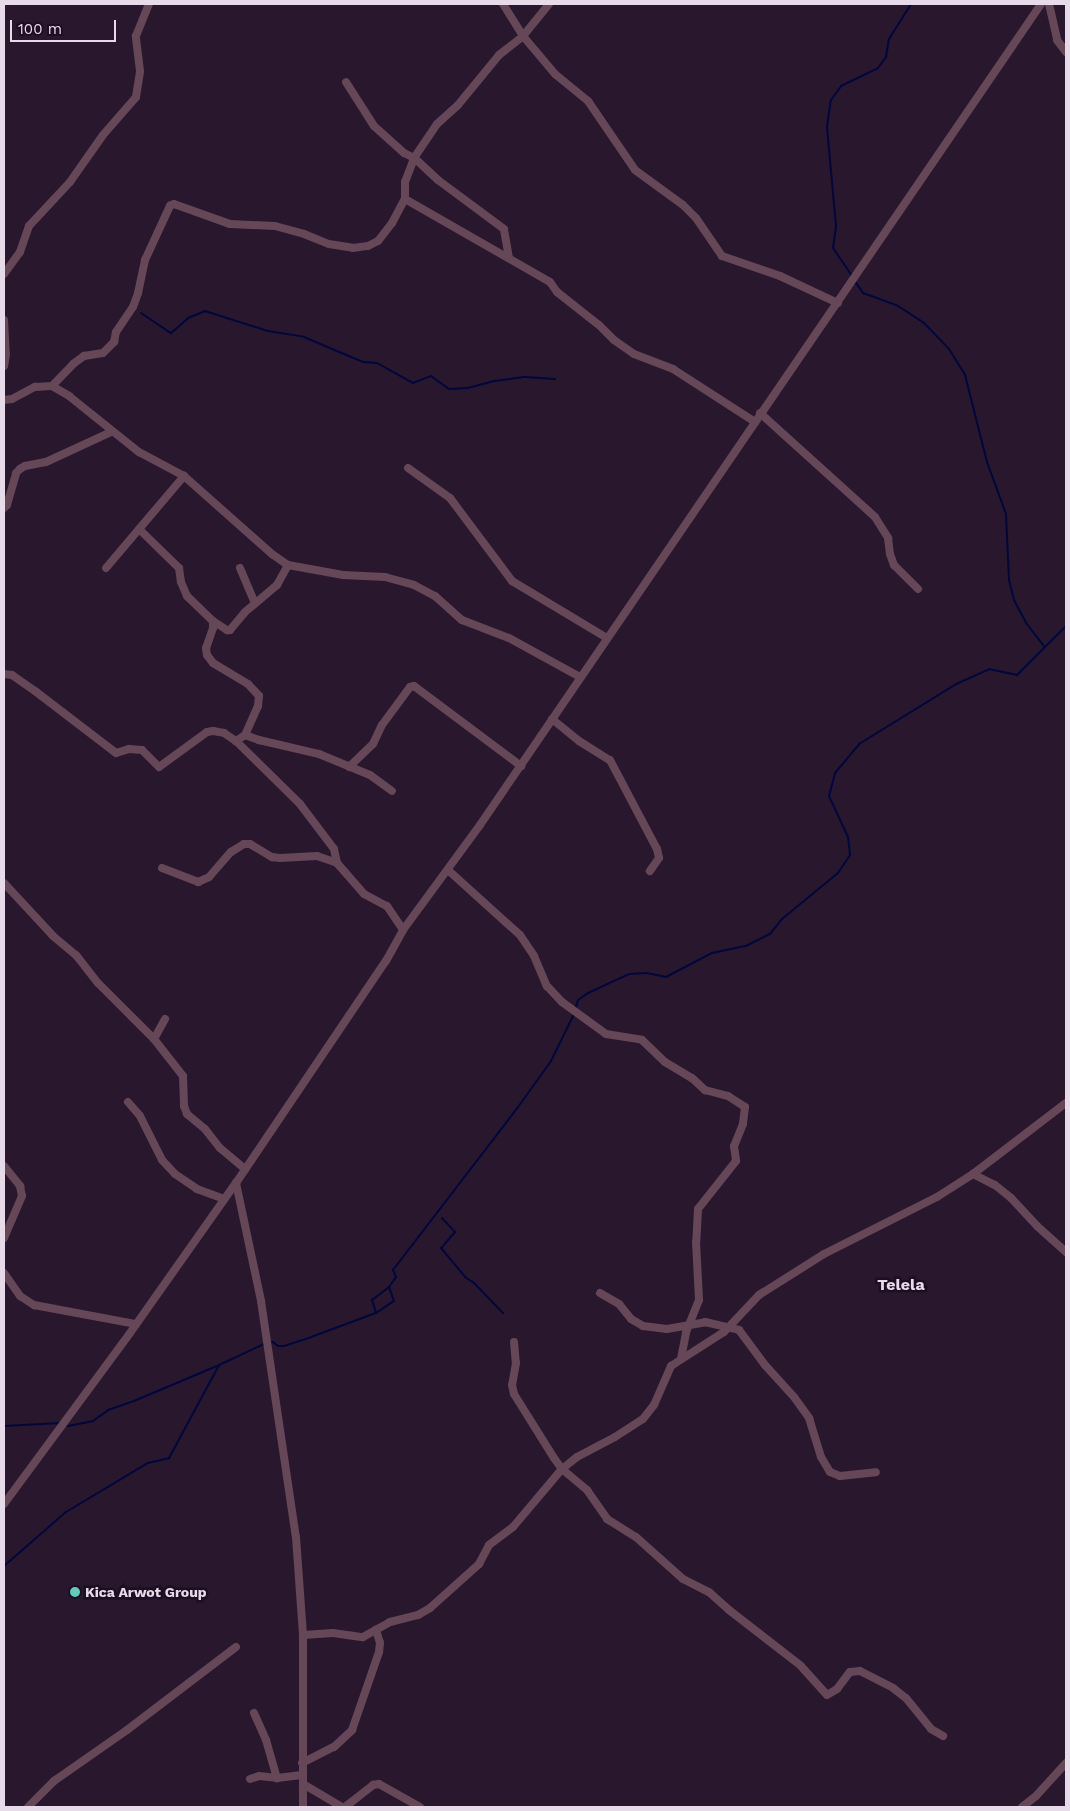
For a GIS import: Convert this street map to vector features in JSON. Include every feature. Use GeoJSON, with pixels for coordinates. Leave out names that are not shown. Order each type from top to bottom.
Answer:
{"type":"FeatureCollection","features":[{"type":"Feature","properties":{"kind":"street"},"geometry":{"type":"LineString","coordinates":[[4,271],[20,252],[29,226],[70,182],[102,135],[136,97],[140,71],[136,36],[149,4]]}},
{"type":"Feature","properties":{"kind":"street"},"geometry":{"type":"LineString","coordinates":[[503,4],[523,36],[554,74],[588,102],[635,170],[683,205],[696,218],[722,256],[780,276],[838,303]]}},
{"type":"Feature","properties":{"kind":"street"},"geometry":{"type":"LineString","coordinates":[[52,386],[73,364],[84,356],[103,353],[114,342],[116,332],[133,307],[145,260],[170,206],[174,204],[230,224],[275,226],[304,234],[329,244],[353,248],[368,246],[378,241],[392,223],[405,198],[405,182],[414,158],[437,124],[454,110],[499,55],[523,36],[549,4]]}},
{"type":"Feature","properties":{"kind":"street"},"geometry":{"type":"LineString","coordinates":[[4,1504],[136,1324],[236,1183],[386,961],[403,930],[521,766],[760,413],[838,303],[1041,4]]}},
{"type":"Feature","properties":{"kind":"street"},"geometry":{"type":"LineString","coordinates":[[1049,4],[1057,40],[1066,52]]}},
{"type":"Feature","properties":{"kind":"street"},"geometry":{"type":"LineString","coordinates":[[346,82],[374,126],[404,153],[414,158],[432,175],[504,229],[509,258]]}},
{"type":"Feature","properties":{"kind":"street"},"geometry":{"type":"LineString","coordinates":[[405,198],[550,282],[571,305],[634,354],[673,369],[755,422]]}},
{"type":"Feature","properties":{"kind":"street"},"geometry":{"type":"LineString","coordinates":[[4,320],[6,354],[4,366]]}},
{"type":"Feature","properties":{"kind":"street"},"geometry":{"type":"LineString","coordinates":[[4,400],[12,400],[35,387],[52,386],[69,396],[111,432],[139,452],[184,476],[272,554],[288,564],[343,575],[385,577],[414,585],[434,596],[462,620],[509,638],[580,677]]}},
{"type":"Feature","properties":{"kind":"street"},"geometry":{"type":"LineString","coordinates":[[760,413],[875,517],[884,529],[894,565],[918,590]]}},
{"type":"Feature","properties":{"kind":"street"},"geometry":{"type":"LineString","coordinates":[[4,508],[7,505],[16,473],[24,466],[46,462],[111,432]]}},
{"type":"Feature","properties":{"kind":"street"},"geometry":{"type":"LineString","coordinates":[[408,468],[450,498],[512,581],[607,638]]}},
{"type":"Feature","properties":{"kind":"street"},"geometry":{"type":"LineString","coordinates":[[106,568],[184,476]]}},
{"type":"Feature","properties":{"kind":"street"},"geometry":{"type":"LineString","coordinates":[[139,529],[180,568],[181,582],[187,596],[213,621],[230,630],[255,603],[277,585],[288,564]]}},
{"type":"Feature","properties":{"kind":"street"},"geometry":{"type":"LineString","coordinates":[[240,568],[255,603]]}},
{"type":"Feature","properties":{"kind":"street"},"geometry":{"type":"LineString","coordinates":[[213,621],[213,628],[206,648],[207,655],[213,663],[248,684],[259,696],[258,706],[245,734],[236,741]]}},
{"type":"Feature","properties":{"kind":"street"},"geometry":{"type":"LineString","coordinates":[[4,674],[12,675],[116,753],[129,749],[142,750],[159,767],[207,732],[224,733],[236,741],[308,814],[334,849],[337,863]]}},
{"type":"Feature","properties":{"kind":"street"},"geometry":{"type":"LineString","coordinates":[[349,768],[373,744],[382,725],[410,688],[414,686],[521,766]]}},
{"type":"Feature","properties":{"kind":"street"},"geometry":{"type":"LineString","coordinates":[[552,719],[579,741],[610,760],[657,849],[659,858],[650,871]]}},
{"type":"Feature","properties":{"kind":"street"},"geometry":{"type":"LineString","coordinates":[[245,734],[258,740],[312,752],[379,780],[392,791]]}},
{"type":"Feature","properties":{"kind":"street"},"geometry":{"type":"LineString","coordinates":[[162,868],[194,882],[202,882],[213,873],[231,852],[240,846],[250,844],[272,857],[318,856],[337,863],[364,894],[387,906],[403,930]]}},
{"type":"Feature","properties":{"kind":"street"},"geometry":{"type":"LineString","coordinates":[[448,870],[520,936],[534,956],[547,986],[562,1002],[606,1034],[642,1040],[665,1062],[692,1078],[705,1090],[728,1096],[745,1107],[743,1124],[734,1146],[736,1161],[698,1209],[696,1242],[699,1300],[689,1324],[681,1358]]}},
{"type":"Feature","properties":{"kind":"street"},"geometry":{"type":"LineString","coordinates":[[4,883],[53,936],[76,955],[98,983],[154,1039],[183,1076],[184,1106],[187,1114],[205,1129],[220,1148],[245,1169]]}},
{"type":"Feature","properties":{"kind":"street"},"geometry":{"type":"LineString","coordinates":[[154,1039],[165,1019]]}},
{"type":"Feature","properties":{"kind":"street"},"geometry":{"type":"LineString","coordinates":[[128,1102],[140,1116],[162,1160],[175,1174],[197,1189],[224,1199]]}},
{"type":"Feature","properties":{"kind":"street"},"geometry":{"type":"LineString","coordinates":[[303,1635],[332,1633],[360,1637],[390,1622],[418,1615],[430,1608],[478,1564],[489,1545],[513,1527],[562,1469],[577,1457],[615,1437],[643,1419],[654,1405],[668,1370],[681,1358],[720,1335],[759,1295],[801,1268],[877,1226],[923,1205],[973,1174],[1066,1103]]}},
{"type":"Feature","properties":{"kind":"street"},"geometry":{"type":"LineString","coordinates":[[4,1166],[20,1186],[22,1196],[4,1238]]}},
{"type":"Feature","properties":{"kind":"street"},"geometry":{"type":"LineString","coordinates":[[973,1174],[995,1185],[1011,1198],[1037,1226],[1066,1252]]}},
{"type":"Feature","properties":{"kind":"street"},"geometry":{"type":"LineString","coordinates":[[236,1183],[261,1301],[296,1537],[303,1635],[303,1807]]}},
{"type":"Feature","properties":{"kind":"street"},"geometry":{"type":"LineString","coordinates":[[4,1273],[20,1296],[34,1305],[136,1324]]}},
{"type":"Feature","properties":{"kind":"street"},"geometry":{"type":"LineString","coordinates":[[600,1293],[619,1304],[631,1319],[643,1326],[667,1329],[705,1322],[728,1327],[743,1333],[765,1365],[794,1396],[810,1421],[821,1457],[830,1472],[840,1476],[876,1472]]}},
{"type":"Feature","properties":{"kind":"street"},"geometry":{"type":"LineString","coordinates":[[514,1342],[516,1363],[512,1391],[562,1469],[587,1490],[607,1519],[636,1537],[676,1574],[709,1592],[729,1610],[800,1665],[827,1695],[836,1689],[850,1672],[860,1671],[893,1688],[906,1698],[931,1729],[943,1736]]}},
{"type":"Feature","properties":{"kind":"street"},"geometry":{"type":"LineString","coordinates":[[302,1763],[334,1747],[355,1725],[379,1652],[380,1643],[376,1630]]}},
{"type":"Feature","properties":{"kind":"street"},"geometry":{"type":"LineString","coordinates":[[28,1807],[54,1781],[127,1730],[236,1647]]}},
{"type":"Feature","properties":{"kind":"street"},"geometry":{"type":"LineString","coordinates":[[254,1713],[266,1740],[277,1778]]}},
{"type":"Feature","properties":{"kind":"street"},"geometry":{"type":"LineString","coordinates":[[1022,1807],[1036,1796],[1066,1763]]}},
{"type":"Feature","properties":{"kind":"street"},"geometry":{"type":"LineString","coordinates":[[250,1779],[260,1776],[277,1778],[302,1775]]}},
{"type":"Feature","properties":{"kind":"street"},"geometry":{"type":"LineString","coordinates":[[302,1784],[343,1807],[373,1785],[380,1784],[420,1807]]}},
{"type":"Feature","properties":{"kind":"waterway"},"geometry":{"type":"LineString","coordinates":[[852,276],[833,248],[836,226],[827,127],[831,100],[841,86],[878,68],[886,57],[889,39],[911,4]]}},
{"type":"Feature","properties":{"kind":"waterway"},"geometry":{"type":"LineString","coordinates":[[854,280],[863,293],[898,306],[924,323],[949,349],[965,375],[987,462],[1006,514],[1009,580],[1014,600],[1026,623],[1044,646]]}},
{"type":"Feature","properties":{"kind":"waterway"},"geometry":{"type":"LineString","coordinates":[[141,313],[171,333],[188,318],[205,311],[268,331],[304,337],[363,362],[377,363],[413,383],[431,376],[449,389],[468,388],[495,381],[525,377],[555,379]]}},
{"type":"Feature","properties":{"kind":"waterway"},"geometry":{"type":"LineString","coordinates":[[575,1010],[578,1000],[588,993],[629,974],[647,973],[666,977],[712,953],[746,946],[770,934],[782,919],[838,873],[850,855],[848,837],[829,796],[835,773],[859,744],[956,684],[989,669],[1017,675],[1066,626]]}},
{"type":"Feature","properties":{"kind":"waterway"},"geometry":{"type":"LineString","coordinates":[[269,1343],[273,1342],[278,1346],[284,1346],[311,1337],[376,1313],[394,1301],[389,1287],[396,1277],[393,1270],[551,1061],[574,1014]]}},
{"type":"Feature","properties":{"kind":"waterway"},"geometry":{"type":"LineString","coordinates":[[442,1218],[455,1232],[441,1248],[465,1277],[474,1283],[503,1313]]}},
{"type":"Feature","properties":{"kind":"waterway"},"geometry":{"type":"LineString","coordinates":[[376,1313],[372,1300],[389,1287]]}},
{"type":"Feature","properties":{"kind":"waterway"},"geometry":{"type":"LineString","coordinates":[[4,1566],[66,1512],[148,1463],[169,1458],[219,1365],[264,1344]]}},
{"type":"Feature","properties":{"kind":"waterway"},"geometry":{"type":"LineString","coordinates":[[68,1426],[93,1421],[108,1410],[217,1366]]}},
{"type":"Feature","properties":{"kind":"waterway"},"geometry":{"type":"LineString","coordinates":[[4,1426],[60,1423]]}},
{"type":"Feature","properties":{"kind":"place","name":"Kica Arwot Group"},"geometry":{"type":"Point","coordinates":[75,1592]}},
{"type":"Feature","properties":{"kind":"district","name":"Telela"},"geometry":{"type":"Point","coordinates":[901,1285]}}]}
